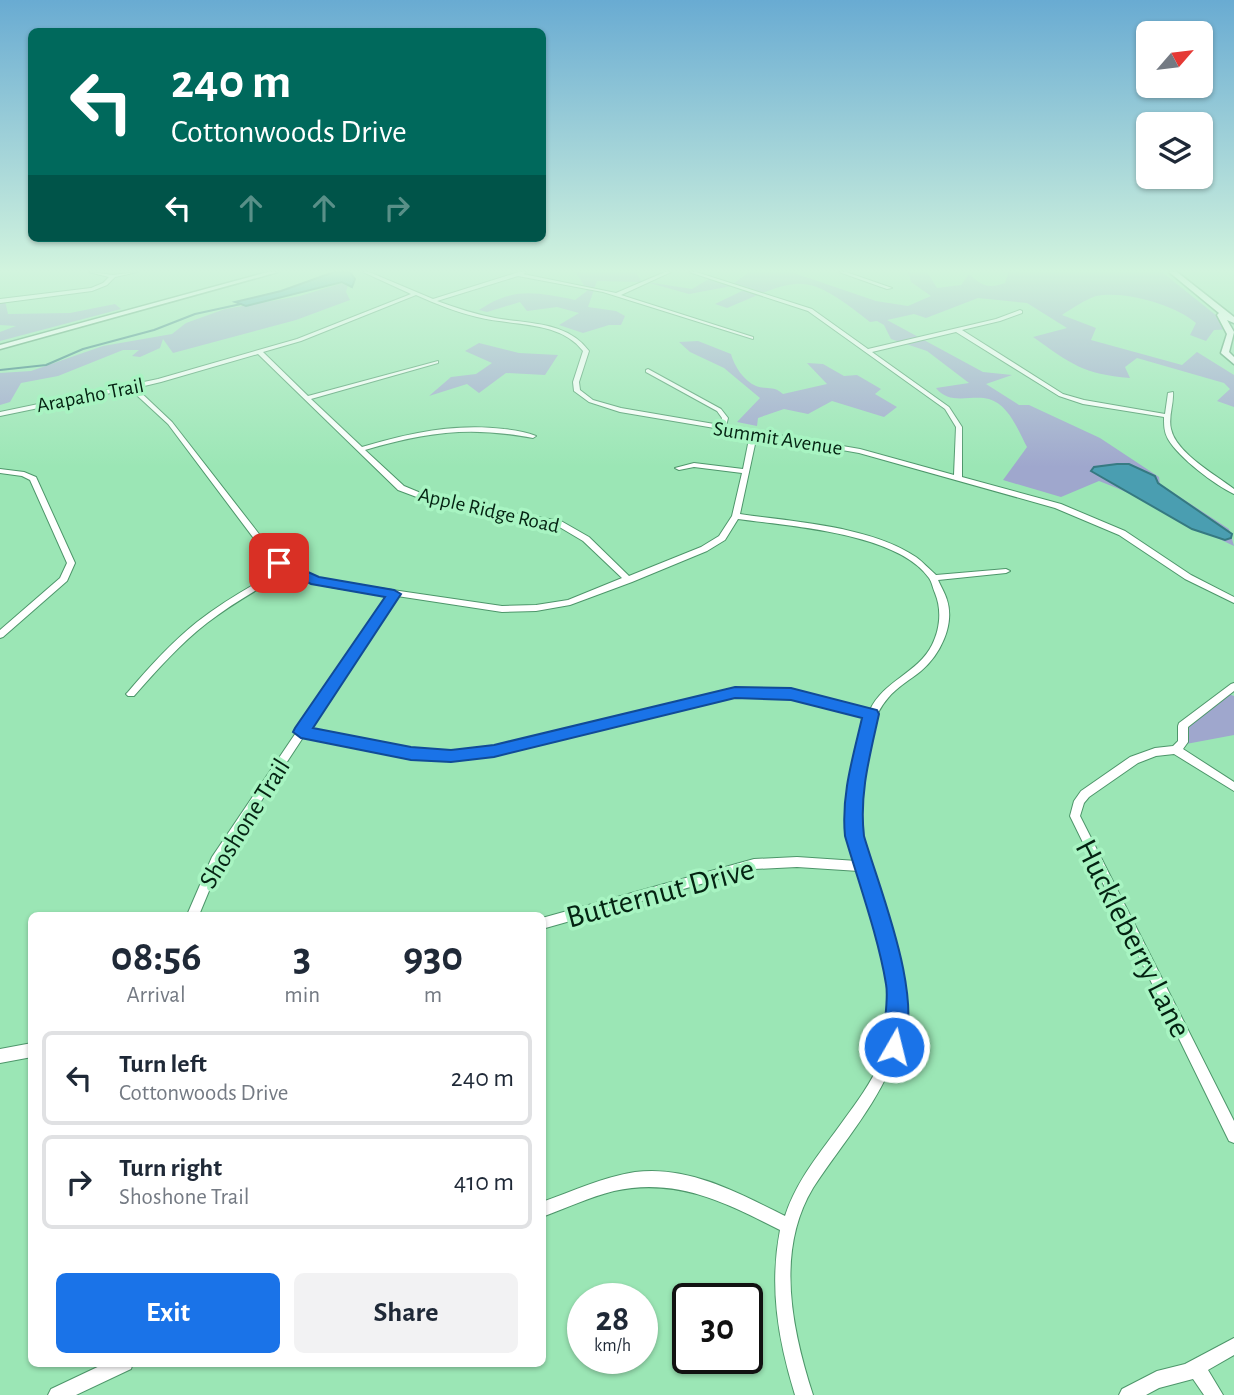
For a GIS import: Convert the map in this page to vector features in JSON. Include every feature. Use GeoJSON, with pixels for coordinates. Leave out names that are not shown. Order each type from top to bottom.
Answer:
{"type":"FeatureCollection","features":[{"type":"Feature","properties":{"kind":"highway"},"geometry":{"type":"LineString","coordinates":[[1231,337],[1224,350],[1234,361]]}},
{"type":"Feature","properties":{"kind":"main road"},"geometry":{"type":"LineString","coordinates":[[0,347],[36,337]]}},
{"type":"Feature","properties":{"kind":"street","name":"Arapaho Trail"},"geometry":{"type":"LineString","coordinates":[[0,414],[133,388],[303,337]]}},
{"type":"Feature","properties":{"kind":"street","name":"Summit Avenue"},"geometry":{"type":"LineString","coordinates":[[573,337],[586,351],[576,387],[580,394],[591,401],[640,415],[860,451],[958,478],[1096,521],[1138,543],[1188,577],[1234,600]]}},
{"type":"Feature","properties":{"kind":"street"},"geometry":{"type":"LineString","coordinates":[[849,337],[947,408],[956,418],[960,427],[958,478]]}},
{"type":"Feature","properties":{"kind":"street"},"geometry":{"type":"LineString","coordinates":[[869,351],[924,337]]}},
{"type":"Feature","properties":{"kind":"street"},"geometry":{"type":"LineString","coordinates":[[969,337],[1061,395],[1083,402],[1168,416]]}},
{"type":"Feature","properties":{"kind":"street","name":"Apple Ridge Road"},"geometry":{"type":"LineString","coordinates":[[259,352],[393,482],[424,499],[535,517],[569,528],[586,539],[629,580]]}},
{"type":"Feature","properties":{"kind":"street"},"geometry":{"type":"LineString","coordinates":[[307,398],[436,362]]}},
{"type":"Feature","properties":{"kind":"street"},"geometry":{"type":"LineString","coordinates":[[648,371],[719,410],[725,418],[722,428]]}},
{"type":"Feature","properties":{"kind":"street"},"geometry":{"type":"LineString","coordinates":[[133,388],[170,424],[270,554],[288,569],[331,584],[519,609],[570,602],[713,544],[728,531],[736,516],[754,433]]}},
{"type":"Feature","properties":{"kind":"street"},"geometry":{"type":"LineString","coordinates":[[1171,393],[1168,432],[1175,443],[1234,492]]}},
{"type":"Feature","properties":{"kind":"street"},"geometry":{"type":"LineString","coordinates":[[361,449],[414,433],[449,428],[533,436]]}},
{"type":"Feature","properties":{"kind":"street"},"geometry":{"type":"LineString","coordinates":[[679,468],[694,465],[745,471]]}},
{"type":"Feature","properties":{"kind":"street"},"geometry":{"type":"LineString","coordinates":[[0,471],[24,474],[33,479],[71,563],[64,579],[0,635]]}},
{"type":"Feature","properties":{"kind":"street"},"geometry":{"type":"LineString","coordinates":[[736,516],[883,542],[913,556],[935,578],[944,609],[938,643],[923,664],[885,694],[871,714],[853,797],[855,836],[897,985],[898,1026],[894,1047],[877,1086],[808,1181],[789,1226],[783,1264],[783,1305],[792,1359],[804,1395]]}},
{"type":"Feature","properties":{"kind":"street"},"geometry":{"type":"LineString","coordinates":[[131,694],[175,643],[203,619],[288,569]]}},
{"type":"Feature","properties":{"kind":"street"},"geometry":{"type":"LineString","coordinates":[[935,578],[1006,571]]}},
{"type":"Feature","properties":{"kind":"street","name":"Shoshone Trail"},"geometry":{"type":"LineString","coordinates":[[194,912],[216,860],[394,594]]}},
{"type":"Feature","properties":{"kind":"street"},"geometry":{"type":"LineString","coordinates":[[1234,687],[1183,726],[1183,742],[1176,750],[1234,787]]}},
{"type":"Feature","properties":{"kind":"street"},"geometry":{"type":"LineString","coordinates":[[301,732],[411,754],[451,756],[494,751],[735,693],[791,694],[871,714]]}},
{"type":"Feature","properties":{"kind":"street","name":"Huckleberry Lane"},"geometry":{"type":"LineString","coordinates":[[1176,750],[1155,752],[1134,760],[1085,794],[1079,800],[1075,816],[1078,827],[1234,1136]]}},
{"type":"Feature","properties":{"kind":"street","name":"Butternut Drive"},"geometry":{"type":"LineString","coordinates":[[546,923],[754,864],[797,862],[863,866]]}},
{"type":"Feature","properties":{"kind":"street"},"geometry":{"type":"LineString","coordinates":[[0,1056],[28,1051]]}},
{"type":"Feature","properties":{"kind":"street"},"geometry":{"type":"LineString","coordinates":[[546,1209],[614,1184],[659,1178],[685,1181],[718,1191],[789,1226]]}},
{"type":"Feature","properties":{"kind":"street"},"geometry":{"type":"LineString","coordinates":[[1128,1395],[1157,1380],[1196,1368],[1234,1346]]}},
{"type":"Feature","properties":{"kind":"street"},"geometry":{"type":"LineString","coordinates":[[57,1395],[116,1367]]}},
{"type":"Feature","properties":{"kind":"street"},"geometry":{"type":"LineString","coordinates":[[1196,1368],[1214,1395]]}},
{"type":"Feature","properties":{"kind":"shaded area"},"geometry":{"type":"Polygon","coordinates":[[[154,337],[232,337],[173,353],[163,339],[160,348],[140,357],[132,356],[139,350],[123,350],[58,376],[21,383],[10,402],[0,405],[0,373],[31,371],[103,346],[154,337]]]}},
{"type":"Feature","properties":{"kind":"shaded area"},"geometry":{"type":"Polygon","coordinates":[[[890,337],[919,337],[983,372],[1012,375],[986,384],[1019,405],[1029,405],[1100,438],[1159,477],[1160,484],[1229,529],[1234,546],[1151,503],[1099,481],[1061,497],[1003,480],[1027,447],[1012,419],[1002,407],[989,399],[948,397],[936,388],[969,383],[927,351],[890,337]]]}},
{"type":"Feature","properties":{"kind":"shaded area"},"geometry":{"type":"Polygon","coordinates":[[[1033,337],[1092,337],[1091,340],[1182,365],[1197,352],[1234,375],[1234,407],[1217,401],[1230,389],[1224,383],[1137,358],[1125,367],[1130,378],[1100,374],[1078,366],[1033,337]]]}},
{"type":"Feature","properties":{"kind":"shaded area"},"geometry":{"type":"Polygon","coordinates":[[[698,341],[731,354],[740,373],[756,386],[783,394],[827,384],[807,363],[823,364],[844,376],[857,375],[881,389],[875,394],[897,407],[884,417],[832,401],[808,414],[784,409],[758,418],[757,426],[737,422],[760,398],[724,368],[690,352],[679,342],[698,341]]]}},
{"type":"Feature","properties":{"kind":"shaded area"},"geometry":{"type":"Polygon","coordinates":[[[479,343],[519,353],[558,355],[545,375],[506,373],[479,393],[467,384],[429,396],[451,377],[476,374],[492,363],[465,351],[479,343]]]}},
{"type":"Feature","properties":{"kind":"shaded area"},"geometry":{"type":"Polygon","coordinates":[[[1129,464],[1155,476],[1158,483],[1232,534],[1231,538],[1225,540],[1192,529],[1091,471],[1094,467],[1129,464]]]}},
{"type":"Feature","properties":{"kind":"shaded area"},"geometry":{"type":"Polygon","coordinates":[[[1223,692],[1234,696],[1234,735],[1186,744],[1178,726],[1223,692]]]}},
{"type":"Feature","properties":{"kind":"waterway"},"geometry":{"type":"LineString","coordinates":[[0,370],[46,365],[83,349],[127,337]]}},
{"type":"Feature","properties":{"kind":"route"},"geometry":{"type":"LineString","coordinates":[[279,563],[316,581],[394,594],[301,732],[411,754],[451,756],[494,751],[718,695],[753,691],[807,697],[871,714],[856,781],[852,814],[866,879],[897,985],[899,1006],[894,1047]]}}]}
